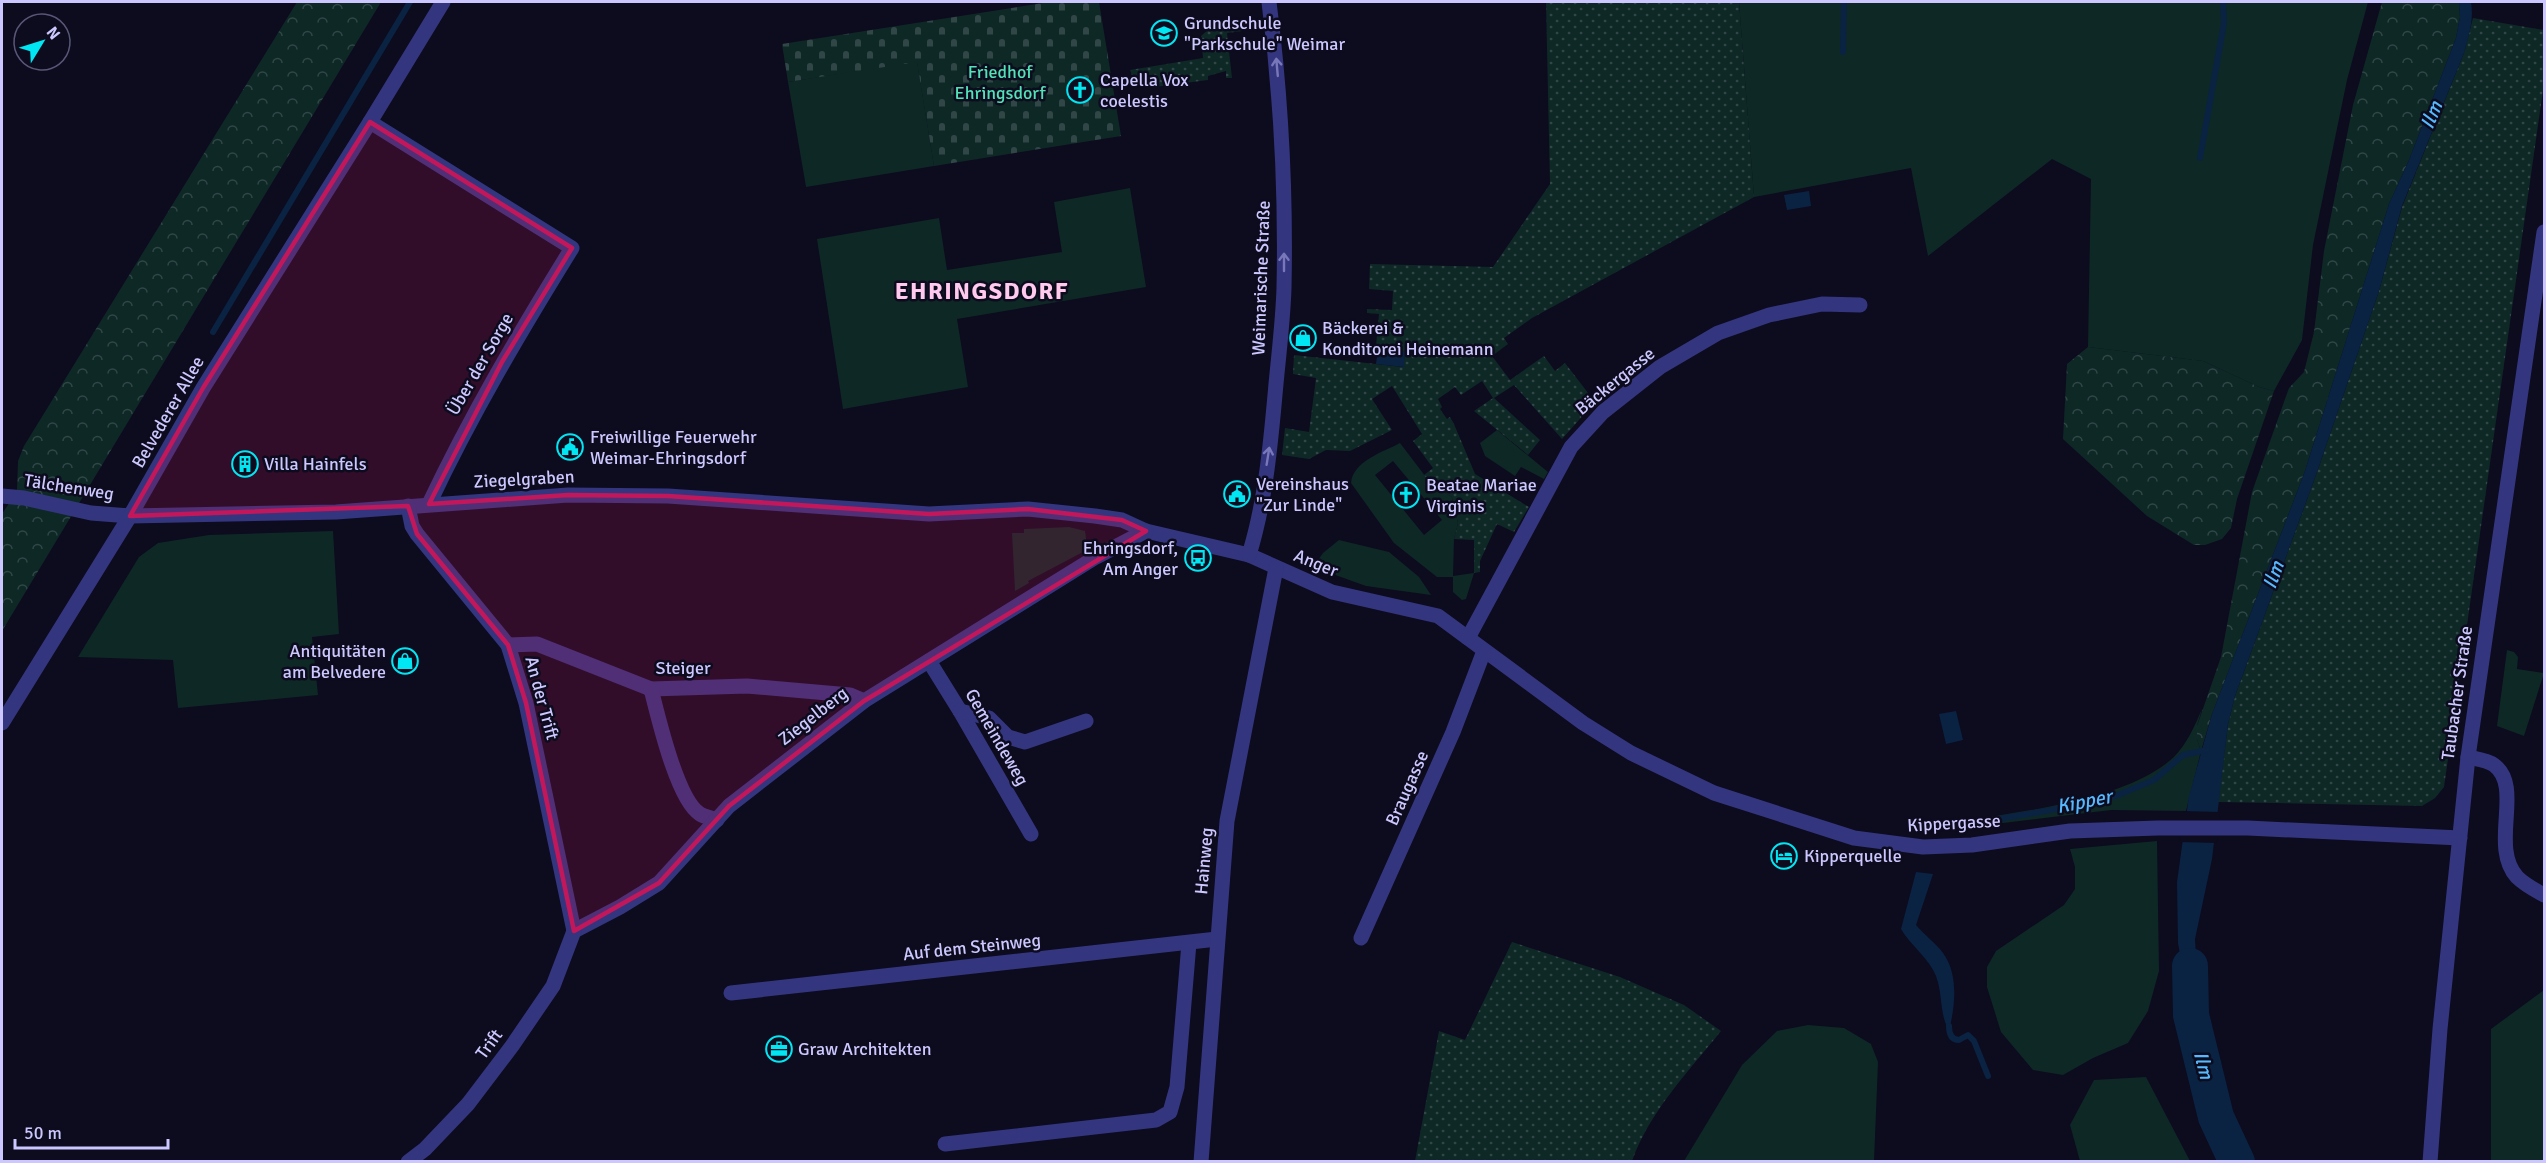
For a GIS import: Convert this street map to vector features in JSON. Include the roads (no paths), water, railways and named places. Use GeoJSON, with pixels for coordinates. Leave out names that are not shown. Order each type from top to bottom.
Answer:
{"type":"FeatureCollection","features":[{"type":"Feature","properties":{"kind":"street","name":"Belvederer Allee"},"geometry":{"type":"LineString","coordinates":[[2,723],[130,516],[203,388],[443,2]]}},
{"type":"Feature","properties":{"kind":"street","name":"Weimarische Straße"},"geometry":{"type":"LineString","coordinates":[[1249,555],[1257,522],[1272,431],[1284,290],[1281,131],[1277,64],[1269,2]]}},
{"type":"Feature","properties":{"kind":"street","name":"Über der Sorge"},"geometry":{"type":"LineString","coordinates":[[370,122],[572,248],[502,362],[460,438],[429,504]]}},
{"type":"Feature","properties":{"kind":"street","name":"Taubacher Straße"},"geometry":{"type":"LineString","coordinates":[[2430,1161],[2468,757],[2544,232]]}},
{"type":"Feature","properties":{"kind":"street","name":"Bäckergasse"},"geometry":{"type":"LineString","coordinates":[[1468,638],[1571,447],[1603,412],[1660,368],[1718,333],[1769,315],[1822,304],[1860,305]]}},
{"type":"Feature","properties":{"kind":"street","name":"Ziegelgraben"},"geometry":{"type":"LineString","coordinates":[[130,516],[336,512],[568,495],[668,496],[929,514],[1028,509]]}},
{"type":"Feature","properties":{"kind":"street","name":"Tälchenweg"},"geometry":{"type":"LineString","coordinates":[[2,496],[24,498],[91,513],[130,516]]}},
{"type":"Feature","properties":{"kind":"street","name":"An der Trift"},"geometry":{"type":"LineString","coordinates":[[408,506],[412,526],[417,534],[508,645],[526,703],[574,931]]}},
{"type":"Feature","properties":{"kind":"street","name":"Anger"},"geometry":{"type":"LineString","coordinates":[[1028,509],[1122,520],[1146,531],[1249,555],[1332,592],[1438,616],[1468,638]]}},
{"type":"Feature","properties":{"kind":"street","name":"Ziegelberg"},"geometry":{"type":"LineString","coordinates":[[574,931],[659,883],[729,806],[864,701],[1096,557],[1146,531]]}},
{"type":"Feature","properties":{"kind":"street","name":"Hainweg"},"geometry":{"type":"LineString","coordinates":[[1201,1161],[1227,821],[1276,568]]}},
{"type":"Feature","properties":{"kind":"street","name":"Kippergasse"},"geometry":{"type":"LineString","coordinates":[[1468,638],[1583,723],[1631,753],[1714,793],[1854,838],[1886,844],[1933,847],[1972,845],[2070,831],[2158,828],[2248,828],[2460,838]]}},
{"type":"Feature","properties":{"kind":"street","name":"Steiger"},"geometry":{"type":"LineString","coordinates":[[508,645],[537,644],[651,689],[768,688],[850,695],[864,701]]}},
{"type":"Feature","properties":{"kind":"street","name":"Braugasse"},"geometry":{"type":"LineString","coordinates":[[1361,938],[1453,732],[1484,651]]}},
{"type":"Feature","properties":{"kind":"street","name":"Gemeindeweg"},"geometry":{"type":"LineString","coordinates":[[929,661],[1031,834]]}},
{"type":"Feature","properties":{"kind":"street"},"geometry":{"type":"LineString","coordinates":[[651,689],[671,764],[684,791],[698,813],[717,820]]}},
{"type":"Feature","properties":{"kind":"street"},"geometry":{"type":"LineString","coordinates":[[960,711],[989,718],[1008,737],[1025,742],[1086,721]]}},
{"type":"Feature","properties":{"kind":"street"},"geometry":{"type":"LineString","coordinates":[[2468,757],[2489,762],[2502,775],[2507,797],[2505,854],[2516,875],[2544,895]]}},
{"type":"Feature","properties":{"kind":"street","name":"Trift"},"geometry":{"type":"LineString","coordinates":[[408,1161],[425,1149],[468,1104],[512,1046],[553,986],[574,931]]}},
{"type":"Feature","properties":{"kind":"street","name":"Auf dem Steinweg"},"geometry":{"type":"LineString","coordinates":[[731,993],[1217,939]]}},
{"type":"Feature","properties":{"kind":"street"},"geometry":{"type":"LineString","coordinates":[[945,1144],[1156,1120],[1170,1112],[1177,1088],[1189,943]]}},
{"type":"Feature","properties":{"kind":"water"},"geometry":{"type":"Polygon","coordinates":[[[2459,2],[2471,2],[2472,9],[2464,53],[2402,206],[2379,291],[2316,475],[2235,696],[2228,724],[2212,859],[2195,939],[2198,994],[2191,1015],[2178,943],[2177,882],[2189,796],[2212,714],[2305,471],[2389,204],[2409,160],[2456,38],[2460,17],[2459,2]]]}},
{"type":"Feature","properties":{"kind":"water"},"geometry":{"type":"Polygon","coordinates":[[[1809,191],[1811,206],[1787,210],[1784,195],[1809,191]]]}},
{"type":"Feature","properties":{"kind":"water"},"geometry":{"type":"Polygon","coordinates":[[[1378,349],[1405,352],[1404,367],[1376,364],[1378,349]]]}},
{"type":"Feature","properties":{"kind":"water"},"geometry":{"type":"Polygon","coordinates":[[[1956,711],[1963,740],[1946,744],[1939,714],[1956,711]]]}},
{"type":"Feature","properties":{"kind":"water"},"geometry":{"type":"Polygon","coordinates":[[[1916,872],[1933,874],[1916,925],[1937,945],[1952,971],[1954,1001],[1949,1031],[1936,976],[1929,963],[1901,929],[1916,872]]]}},
{"type":"Feature","properties":{"kind":"waterway"},"geometry":{"type":"LineString","coordinates":[[213,332],[410,2]]}},
{"type":"Feature","properties":{"kind":"waterway"},"geometry":{"type":"LineString","coordinates":[[1843,52],[1844,2]]}},
{"type":"Feature","properties":{"kind":"waterway"},"geometry":{"type":"LineString","coordinates":[[2200,158],[2224,23],[2223,2]]}},
{"type":"Feature","properties":{"kind":"waterway","name":"Kipper"},"geometry":{"type":"LineString","coordinates":[[1945,828],[2081,805],[2118,795],[2154,780],[2183,755],[2207,750]]}},
{"type":"Feature","properties":{"kind":"waterway","name":"Ilm"},"geometry":{"type":"LineString","coordinates":[[2190,966],[2191,1015],[2216,1117],[2237,1162]]}},
{"type":"Feature","properties":{"kind":"waterway","name":"Kipper"},"geometry":{"type":"LineString","coordinates":[[1949,1026],[1950,1034],[1954,1039],[1959,1040],[1968,1035],[1974,1041],[1988,1076]]}},
{"type":"Feature","properties":{"kind":"place","name":"Grundschule \"Parkschule\" Weimar"},"geometry":{"type":"Point","coordinates":[1164,33]}},
{"type":"Feature","properties":{"kind":"place","name":"Capella Vox coelestis"},"geometry":{"type":"Point","coordinates":[1080,90]}},
{"type":"Feature","properties":{"kind":"place","name":"Bäckerei & Konditorei Heinemann"},"geometry":{"type":"Point","coordinates":[1303,338]}},
{"type":"Feature","properties":{"kind":"place","name":"Freiwillige Feuerwehr Weimar-Ehringsdorf"},"geometry":{"type":"Point","coordinates":[570,447]}},
{"type":"Feature","properties":{"kind":"place","name":"Villa Hainfels"},"geometry":{"type":"Point","coordinates":[245,464]}},
{"type":"Feature","properties":{"kind":"place","name":"Vereinshaus \"Zur Linde\""},"geometry":{"type":"Point","coordinates":[1237,494]}},
{"type":"Feature","properties":{"kind":"place","name":"Beatae Mariae Virginis"},"geometry":{"type":"Point","coordinates":[1406,495]}},
{"type":"Feature","properties":{"kind":"place","name":"Ehringsdorf, Am Anger"},"geometry":{"type":"Point","coordinates":[1198,558]}},
{"type":"Feature","properties":{"kind":"place","name":"Antiquitäten am Belvedere"},"geometry":{"type":"Point","coordinates":[405,661]}},
{"type":"Feature","properties":{"kind":"place","name":"Kipperquelle"},"geometry":{"type":"Point","coordinates":[1784,856]}},
{"type":"Feature","properties":{"kind":"place","name":"Graw Architekten"},"geometry":{"type":"Point","coordinates":[779,1049]}},
{"type":"Feature","properties":{"kind":"district","name":"EHRINGSDORF"},"geometry":{"type":"Point","coordinates":[982,291]}},
{"type":"Feature","properties":{"kind":"park label","name":"Friedhof Ehringsdorf"},"geometry":{"type":"Point","coordinates":[1000,82]}}]}
